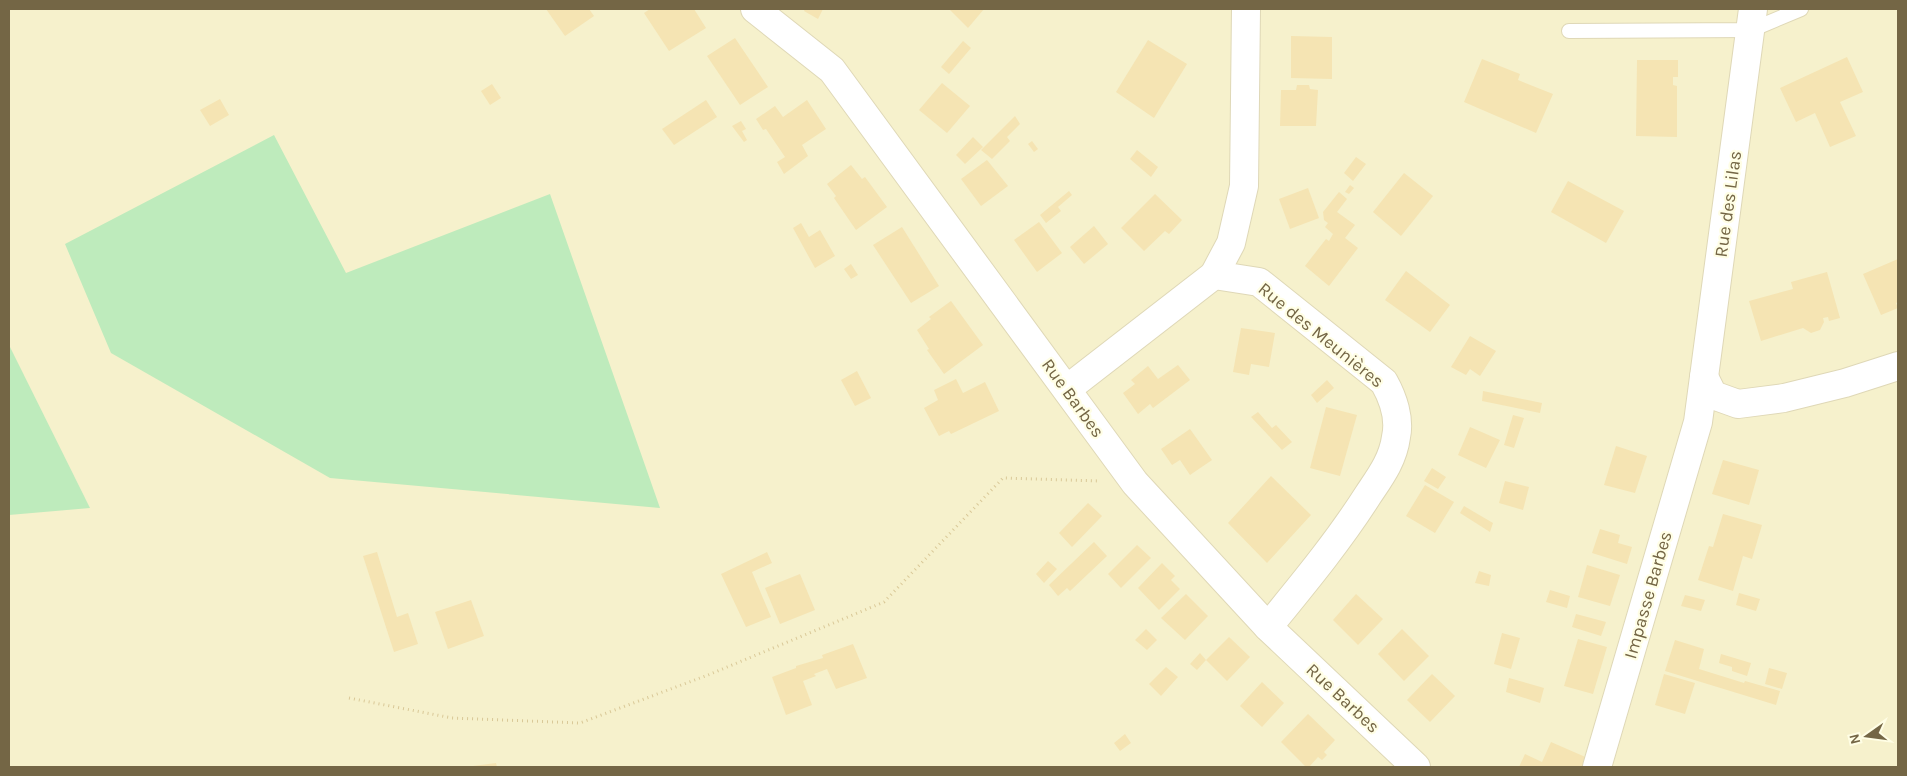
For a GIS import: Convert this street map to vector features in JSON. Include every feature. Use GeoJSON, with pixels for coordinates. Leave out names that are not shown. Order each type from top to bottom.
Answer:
{"type":"FeatureCollection","features":[{"type":"Feature","properties":{"kind":"street","name":"Rue Barbes"},"geometry":{"type":"LineString","coordinates":[[755,9],[832,70],[1135,483],[1268,626],[1416,767]]}},
{"type":"Feature","properties":{"kind":"street"},"geometry":{"type":"LineString","coordinates":[[1067,389],[1214,275],[1231,243],[1244,186],[1246,9]]}},
{"type":"Feature","properties":{"kind":"street","name":"Rue des Lilas"},"geometry":{"type":"LineString","coordinates":[[1698,422],[1752,20]]}},
{"type":"Feature","properties":{"kind":"street","name":"Rue des Meunières"},"geometry":{"type":"LineString","coordinates":[[1214,275],[1259,282],[1384,382],[1391,394],[1396,417],[1397,437],[1389,463],[1348,526],[1268,626]]}},
{"type":"Feature","properties":{"kind":"street"},"geometry":{"type":"LineString","coordinates":[[1704,377],[1713,395],[1738,404],[1784,398],[1845,383],[1898,366]]}},
{"type":"Feature","properties":{"kind":"street","name":"Impasse Barbes"},"geometry":{"type":"LineString","coordinates":[[1597,767],[1698,422]]}},
{"type":"Feature","properties":{"kind":"lane"},"geometry":{"type":"LineString","coordinates":[[1568,31],[1752,20],[1801,9]]}},
{"type":"Feature","properties":{"kind":"path"},"geometry":{"type":"LineString","coordinates":[[349,698],[452,718],[580,723],[708,675],[884,602],[1004,478],[1135,483]]}},
{"type":"Feature","properties":{"kind":"shaded area"},"geometry":{"type":"Polygon","coordinates":[[[9,9],[1898,9],[1898,767],[9,767],[9,9]]]}},
{"type":"Feature","properties":{"kind":"green space"},"geometry":{"type":"Polygon","coordinates":[[[274,135],[346,273],[550,194],[660,508],[330,478],[111,353],[65,244],[274,135]]]}},
{"type":"Feature","properties":{"kind":"green space"},"geometry":{"type":"Polygon","coordinates":[[[9,345],[90,508],[9,515],[9,345]]]}},
{"type":"Feature","properties":{"kind":"building"},"geometry":{"type":"Polygon","coordinates":[[[546,9],[589,9],[594,16],[565,36],[546,9]]]}},
{"type":"Feature","properties":{"kind":"building"},"geometry":{"type":"Polygon","coordinates":[[[650,9],[694,9],[706,28],[669,51],[644,13],[650,9]]]}},
{"type":"Feature","properties":{"kind":"building"},"geometry":{"type":"Polygon","coordinates":[[[805,9],[823,9],[818,19],[804,11],[805,9]]]}},
{"type":"Feature","properties":{"kind":"building"},"geometry":{"type":"Polygon","coordinates":[[[949,9],[984,9],[968,28],[949,9]]]}},
{"type":"Feature","properties":{"kind":"building"},"geometry":{"type":"Polygon","coordinates":[[[1291,36],[1332,37],[1332,79],[1291,78],[1291,36]]]}},
{"type":"Feature","properties":{"kind":"building"},"geometry":{"type":"Polygon","coordinates":[[[735,38],[768,87],[740,105],[707,56],[735,38]]]}},
{"type":"Feature","properties":{"kind":"building"},"geometry":{"type":"Polygon","coordinates":[[[1148,40],[1187,64],[1154,118],[1116,92],[1148,40]]]}},
{"type":"Feature","properties":{"kind":"building"},"geometry":{"type":"Polygon","coordinates":[[[963,41],[971,48],[949,74],[941,67],[963,41]]]}},
{"type":"Feature","properties":{"kind":"building"},"geometry":{"type":"Polygon","coordinates":[[[1847,57],[1863,92],[1840,102],[1856,136],[1830,147],[1815,113],[1796,122],[1780,88],[1847,57]]]}},
{"type":"Feature","properties":{"kind":"building"},"geometry":{"type":"Polygon","coordinates":[[[1482,59],[1520,74],[1518,80],[1553,94],[1536,133],[1464,102],[1482,59]]]}},
{"type":"Feature","properties":{"kind":"building"},"geometry":{"type":"Polygon","coordinates":[[[1637,60],[1678,60],[1678,77],[1673,77],[1673,85],[1677,86],[1677,137],[1636,136],[1637,60]]]}},
{"type":"Feature","properties":{"kind":"building"},"geometry":{"type":"Polygon","coordinates":[[[942,83],[970,106],[947,133],[919,110],[942,83]]]}},
{"type":"Feature","properties":{"kind":"building"},"geometry":{"type":"Polygon","coordinates":[[[492,84],[501,98],[490,105],[481,91],[492,84]]]}},
{"type":"Feature","properties":{"kind":"building"},"geometry":{"type":"Polygon","coordinates":[[[1297,85],[1309,85],[1310,89],[1318,90],[1316,126],[1280,126],[1281,90],[1296,90],[1297,85]]]}},
{"type":"Feature","properties":{"kind":"building"},"geometry":{"type":"Polygon","coordinates":[[[220,99],[229,115],[210,126],[200,110],[220,99]]]}},
{"type":"Feature","properties":{"kind":"building"},"geometry":{"type":"Polygon","coordinates":[[[706,100],[717,117],[674,145],[662,129],[706,100]]]}},
{"type":"Feature","properties":{"kind":"building"},"geometry":{"type":"Polygon","coordinates":[[[807,100],[826,129],[802,145],[808,156],[784,174],[777,162],[785,157],[766,129],[763,130],[756,119],[775,106],[783,117],[807,100]]]}},
{"type":"Feature","properties":{"kind":"building"},"geometry":{"type":"Polygon","coordinates":[[[1015,116],[1020,124],[1007,137],[1010,141],[992,159],[981,150],[1015,116]]]}},
{"type":"Feature","properties":{"kind":"building"},"geometry":{"type":"Polygon","coordinates":[[[741,121],[746,129],[742,131],[747,140],[744,142],[732,126],[741,121]]]}},
{"type":"Feature","properties":{"kind":"building"},"geometry":{"type":"Polygon","coordinates":[[[973,137],[983,147],[965,164],[956,155],[973,137]]]}},
{"type":"Feature","properties":{"kind":"building"},"geometry":{"type":"Polygon","coordinates":[[[1032,141],[1038,149],[1034,152],[1028,144],[1032,141]]]}},
{"type":"Feature","properties":{"kind":"building"},"geometry":{"type":"Polygon","coordinates":[[[1137,150],[1158,167],[1151,177],[1130,159],[1137,150]]]}},
{"type":"Feature","properties":{"kind":"building"},"geometry":{"type":"Polygon","coordinates":[[[1356,157],[1366,164],[1353,181],[1344,173],[1356,157]]]}},
{"type":"Feature","properties":{"kind":"building"},"geometry":{"type":"Polygon","coordinates":[[[987,160],[1008,186],[981,206],[961,179],[987,160]]]}},
{"type":"Feature","properties":{"kind":"building"},"geometry":{"type":"Polygon","coordinates":[[[851,165],[862,179],[865,177],[887,207],[856,230],[834,198],[836,196],[827,184],[851,165]]]}},
{"type":"Feature","properties":{"kind":"building"},"geometry":{"type":"Polygon","coordinates":[[[1404,173],[1433,196],[1401,236],[1373,212],[1404,173]]]}},
{"type":"Feature","properties":{"kind":"building"},"geometry":{"type":"Polygon","coordinates":[[[1568,181],[1624,211],[1606,243],[1551,212],[1568,181]]]}},
{"type":"Feature","properties":{"kind":"building"},"geometry":{"type":"Polygon","coordinates":[[[1350,185],[1354,188],[1349,194],[1345,192],[1350,185]]]}},
{"type":"Feature","properties":{"kind":"building"},"geometry":{"type":"Polygon","coordinates":[[[1308,188],[1319,218],[1290,229],[1279,199],[1308,188]]]}},
{"type":"Feature","properties":{"kind":"building"},"geometry":{"type":"Polygon","coordinates":[[[1069,191],[1072,195],[1058,207],[1061,211],[1046,223],[1040,215],[1069,191]]]}},
{"type":"Feature","properties":{"kind":"building"},"geometry":{"type":"Polygon","coordinates":[[[1339,192],[1347,199],[1337,212],[1355,225],[1345,238],[1358,248],[1329,286],[1305,266],[1326,239],[1329,241],[1333,234],[1325,227],[1328,223],[1324,220],[1323,212],[1339,192]]]}},
{"type":"Feature","properties":{"kind":"building"},"geometry":{"type":"Polygon","coordinates":[[[1155,194],[1182,220],[1169,234],[1165,231],[1144,251],[1121,228],[1155,194]]]}},
{"type":"Feature","properties":{"kind":"building"},"geometry":{"type":"Polygon","coordinates":[[[1039,222],[1062,253],[1037,272],[1014,240],[1039,222]]]}},
{"type":"Feature","properties":{"kind":"building"},"geometry":{"type":"Polygon","coordinates":[[[801,223],[809,237],[820,230],[835,256],[815,268],[793,228],[801,223]]]}},
{"type":"Feature","properties":{"kind":"building"},"geometry":{"type":"Polygon","coordinates":[[[1094,226],[1108,244],[1084,264],[1070,247],[1094,226]]]}},
{"type":"Feature","properties":{"kind":"building"},"geometry":{"type":"Polygon","coordinates":[[[902,227],[939,286],[911,303],[873,245],[902,227]]]}},
{"type":"Feature","properties":{"kind":"building"},"geometry":{"type":"Polygon","coordinates":[[[1898,259],[1898,302],[1896,303],[1898,308],[1881,315],[1863,274],[1898,259]]]}},
{"type":"Feature","properties":{"kind":"building"},"geometry":{"type":"Polygon","coordinates":[[[851,264],[858,275],[851,279],[844,269],[851,264]]]}},
{"type":"Feature","properties":{"kind":"building"},"geometry":{"type":"Polygon","coordinates":[[[1406,271],[1450,305],[1430,332],[1385,300],[1406,271]]]}},
{"type":"Feature","properties":{"kind":"building"},"geometry":{"type":"Polygon","coordinates":[[[1827,272],[1840,318],[1829,321],[1828,317],[1823,318],[1824,322],[1820,330],[1811,333],[1803,328],[1761,341],[1749,301],[1793,289],[1791,282],[1827,272]]]}},
{"type":"Feature","properties":{"kind":"building"},"geometry":{"type":"Polygon","coordinates":[[[951,301],[983,345],[944,374],[927,350],[929,349],[917,330],[931,319],[929,317],[951,301]]]}},
{"type":"Feature","properties":{"kind":"building"},"geometry":{"type":"Polygon","coordinates":[[[1241,328],[1275,333],[1269,367],[1251,364],[1249,375],[1233,372],[1241,328]]]}},
{"type":"Feature","properties":{"kind":"building"},"geometry":{"type":"Polygon","coordinates":[[[1470,336],[1496,351],[1480,376],[1470,369],[1466,375],[1451,367],[1470,336]]]}},
{"type":"Feature","properties":{"kind":"building"},"geometry":{"type":"Polygon","coordinates":[[[1178,365],[1190,380],[1153,408],[1150,404],[1138,414],[1123,393],[1135,384],[1131,380],[1148,366],[1158,379],[1178,365]]]}},
{"type":"Feature","properties":{"kind":"building"},"geometry":{"type":"Polygon","coordinates":[[[857,371],[871,398],[855,406],[841,380],[857,371]]]}},
{"type":"Feature","properties":{"kind":"building"},"geometry":{"type":"Polygon","coordinates":[[[956,379],[963,393],[985,382],[999,411],[951,434],[949,431],[939,436],[924,408],[938,400],[934,390],[956,379]]]}},
{"type":"Feature","properties":{"kind":"building"},"geometry":{"type":"Polygon","coordinates":[[[1327,380],[1334,388],[1317,403],[1311,395],[1327,380]]]}},
{"type":"Feature","properties":{"kind":"building"},"geometry":{"type":"Polygon","coordinates":[[[1483,391],[1542,403],[1540,413],[1482,401],[1483,391]]]}},
{"type":"Feature","properties":{"kind":"building"},"geometry":{"type":"Polygon","coordinates":[[[1326,407],[1357,415],[1340,476],[1310,468],[1326,407]]]}},
{"type":"Feature","properties":{"kind":"building"},"geometry":{"type":"Polygon","coordinates":[[[1258,412],[1272,428],[1276,425],[1292,442],[1282,450],[1251,417],[1258,412]]]}},
{"type":"Feature","properties":{"kind":"building"},"geometry":{"type":"Polygon","coordinates":[[[1513,415],[1524,418],[1514,448],[1504,445],[1513,415]]]}},
{"type":"Feature","properties":{"kind":"building"},"geometry":{"type":"Polygon","coordinates":[[[1470,427],[1500,440],[1486,468],[1458,455],[1470,427]]]}},
{"type":"Feature","properties":{"kind":"building"},"geometry":{"type":"Polygon","coordinates":[[[1190,429],[1212,460],[1190,475],[1180,460],[1172,465],[1161,449],[1190,429]]]}},
{"type":"Feature","properties":{"kind":"building"},"geometry":{"type":"Polygon","coordinates":[[[1616,446],[1647,456],[1635,493],[1604,485],[1616,446]]]}},
{"type":"Feature","properties":{"kind":"building"},"geometry":{"type":"Polygon","coordinates":[[[1723,460],[1759,470],[1749,505],[1712,494],[1723,460]]]}},
{"type":"Feature","properties":{"kind":"building"},"geometry":{"type":"Polygon","coordinates":[[[1432,468],[1446,477],[1438,489],[1424,481],[1432,468]]]}},
{"type":"Feature","properties":{"kind":"building"},"geometry":{"type":"Polygon","coordinates":[[[1271,476],[1311,515],[1267,563],[1228,523],[1271,476]]]}},
{"type":"Feature","properties":{"kind":"building"},"geometry":{"type":"Polygon","coordinates":[[[1505,481],[1529,487],[1523,510],[1499,503],[1505,481]]]}},
{"type":"Feature","properties":{"kind":"building"},"geometry":{"type":"Polygon","coordinates":[[[1425,485],[1454,502],[1435,533],[1406,516],[1425,485]]]}},
{"type":"Feature","properties":{"kind":"building"},"geometry":{"type":"Polygon","coordinates":[[[1088,503],[1102,516],[1072,547],[1059,533],[1088,503]]]}},
{"type":"Feature","properties":{"kind":"building"},"geometry":{"type":"Polygon","coordinates":[[[1464,506],[1493,523],[1490,532],[1460,513],[1464,506]]]}},
{"type":"Feature","properties":{"kind":"building"},"geometry":{"type":"Polygon","coordinates":[[[1723,514],[1762,525],[1752,559],[1743,556],[1733,591],[1698,580],[1709,546],[1713,547],[1723,514]]]}},
{"type":"Feature","properties":{"kind":"building"},"geometry":{"type":"Polygon","coordinates":[[[1600,529],[1620,535],[1618,543],[1632,547],[1627,564],[1592,553],[1600,529]]]}},
{"type":"Feature","properties":{"kind":"building"},"geometry":{"type":"Polygon","coordinates":[[[1094,542],[1107,556],[1070,591],[1067,588],[1058,596],[1049,585],[1094,542]]]}},
{"type":"Feature","properties":{"kind":"building"},"geometry":{"type":"Polygon","coordinates":[[[1137,545],[1151,558],[1121,588],[1108,574],[1137,545]]]}},
{"type":"Feature","properties":{"kind":"building"},"geometry":{"type":"Polygon","coordinates":[[[377,552],[397,617],[408,613],[418,644],[394,652],[363,556],[377,552]]]}},
{"type":"Feature","properties":{"kind":"building"},"geometry":{"type":"Polygon","coordinates":[[[767,552],[772,563],[752,572],[771,617],[746,627],[721,574],[767,552]]]}},
{"type":"Feature","properties":{"kind":"building"},"geometry":{"type":"Polygon","coordinates":[[[1048,561],[1057,569],[1044,583],[1036,574],[1048,561]]]}},
{"type":"Feature","properties":{"kind":"building"},"geometry":{"type":"Polygon","coordinates":[[[1162,563],[1175,576],[1171,580],[1180,589],[1159,610],[1138,588],[1162,563]]]}},
{"type":"Feature","properties":{"kind":"building"},"geometry":{"type":"Polygon","coordinates":[[[1587,565],[1620,575],[1610,606],[1578,597],[1587,565]]]}},
{"type":"Feature","properties":{"kind":"building"},"geometry":{"type":"Polygon","coordinates":[[[1479,571],[1491,575],[1489,586],[1475,583],[1479,571]]]}},
{"type":"Feature","properties":{"kind":"building"},"geometry":{"type":"Polygon","coordinates":[[[800,574],[815,610],[780,624],[765,588],[800,574]]]}},
{"type":"Feature","properties":{"kind":"building"},"geometry":{"type":"Polygon","coordinates":[[[1550,590],[1570,596],[1567,608],[1546,602],[1550,590]]]}},
{"type":"Feature","properties":{"kind":"building"},"geometry":{"type":"Polygon","coordinates":[[[1739,593],[1760,599],[1756,611],[1736,605],[1739,593]]]}},
{"type":"Feature","properties":{"kind":"building"},"geometry":{"type":"Polygon","coordinates":[[[1186,594],[1208,616],[1185,640],[1161,618],[1186,594]]]}},
{"type":"Feature","properties":{"kind":"building"},"geometry":{"type":"Polygon","coordinates":[[[1356,594],[1383,619],[1358,645],[1333,620],[1356,594]]]}},
{"type":"Feature","properties":{"kind":"building"},"geometry":{"type":"Polygon","coordinates":[[[1685,595],[1705,600],[1701,611],[1681,606],[1685,595]]]}},
{"type":"Feature","properties":{"kind":"building"},"geometry":{"type":"Polygon","coordinates":[[[471,600],[484,636],[448,649],[435,612],[471,600]]]}},
{"type":"Feature","properties":{"kind":"building"},"geometry":{"type":"Polygon","coordinates":[[[1576,614],[1606,622],[1601,636],[1572,627],[1576,614]]]}},
{"type":"Feature","properties":{"kind":"building"},"geometry":{"type":"Polygon","coordinates":[[[1146,629],[1157,640],[1147,650],[1135,640],[1146,629]]]}},
{"type":"Feature","properties":{"kind":"building"},"geometry":{"type":"Polygon","coordinates":[[[1402,629],[1429,656],[1404,681],[1378,654],[1402,629]]]}},
{"type":"Feature","properties":{"kind":"building"},"geometry":{"type":"Polygon","coordinates":[[[1502,633],[1520,638],[1511,669],[1494,664],[1502,633]]]}},
{"type":"Feature","properties":{"kind":"building"},"geometry":{"type":"Polygon","coordinates":[[[1229,637],[1250,657],[1227,681],[1206,660],[1229,637]]]}},
{"type":"Feature","properties":{"kind":"building"},"geometry":{"type":"Polygon","coordinates":[[[1578,639],[1607,647],[1593,694],[1564,686],[1578,639]]]}},
{"type":"Feature","properties":{"kind":"building"},"geometry":{"type":"Polygon","coordinates":[[[1675,640],[1704,649],[1699,669],[1744,683],[1745,681],[1780,691],[1776,705],[1665,671],[1675,640]]]}},
{"type":"Feature","properties":{"kind":"building"},"geometry":{"type":"Polygon","coordinates":[[[853,644],[867,678],[836,689],[827,669],[814,674],[816,676],[803,681],[812,705],[786,715],[772,677],[796,668],[796,666],[823,658],[822,655],[853,644]]]}},
{"type":"Feature","properties":{"kind":"building"},"geometry":{"type":"Polygon","coordinates":[[[1200,653],[1206,660],[1197,670],[1190,664],[1200,653]]]}},
{"type":"Feature","properties":{"kind":"building"},"geometry":{"type":"Polygon","coordinates":[[[1721,654],[1751,663],[1747,676],[1732,671],[1732,667],[1719,663],[1721,654]]]}},
{"type":"Feature","properties":{"kind":"building"},"geometry":{"type":"Polygon","coordinates":[[[1166,667],[1178,677],[1161,696],[1149,684],[1166,667]]]}},
{"type":"Feature","properties":{"kind":"building"},"geometry":{"type":"Polygon","coordinates":[[[1769,668],[1787,673],[1782,689],[1765,684],[1769,668]]]}},
{"type":"Feature","properties":{"kind":"building"},"geometry":{"type":"Polygon","coordinates":[[[1432,674],[1455,696],[1430,722],[1407,700],[1432,674]]]}},
{"type":"Feature","properties":{"kind":"building"},"geometry":{"type":"Polygon","coordinates":[[[1664,674],[1695,683],[1685,714],[1655,705],[1664,674]]]}},
{"type":"Feature","properties":{"kind":"building"},"geometry":{"type":"Polygon","coordinates":[[[1509,678],[1544,688],[1540,703],[1506,692],[1509,678]]]}},
{"type":"Feature","properties":{"kind":"building"},"geometry":{"type":"Polygon","coordinates":[[[1262,682],[1284,703],[1262,727],[1240,706],[1262,682]]]}},
{"type":"Feature","properties":{"kind":"building"},"geometry":{"type":"Polygon","coordinates":[[[1308,714],[1335,740],[1324,752],[1327,755],[1322,760],[1318,757],[1309,767],[1306,767],[1281,742],[1308,714]]]}},
{"type":"Feature","properties":{"kind":"building"},"geometry":{"type":"Polygon","coordinates":[[[1125,734],[1131,743],[1120,751],[1114,743],[1125,734]]]}},
{"type":"Feature","properties":{"kind":"building"},"geometry":{"type":"Polygon","coordinates":[[[1551,742],[1590,759],[1586,767],[1519,767],[1525,754],[1542,762],[1551,742]]]}},
{"type":"Feature","properties":{"kind":"building"},"geometry":{"type":"Polygon","coordinates":[[[496,763],[497,767],[473,767],[473,766],[496,763]]]}}]}
